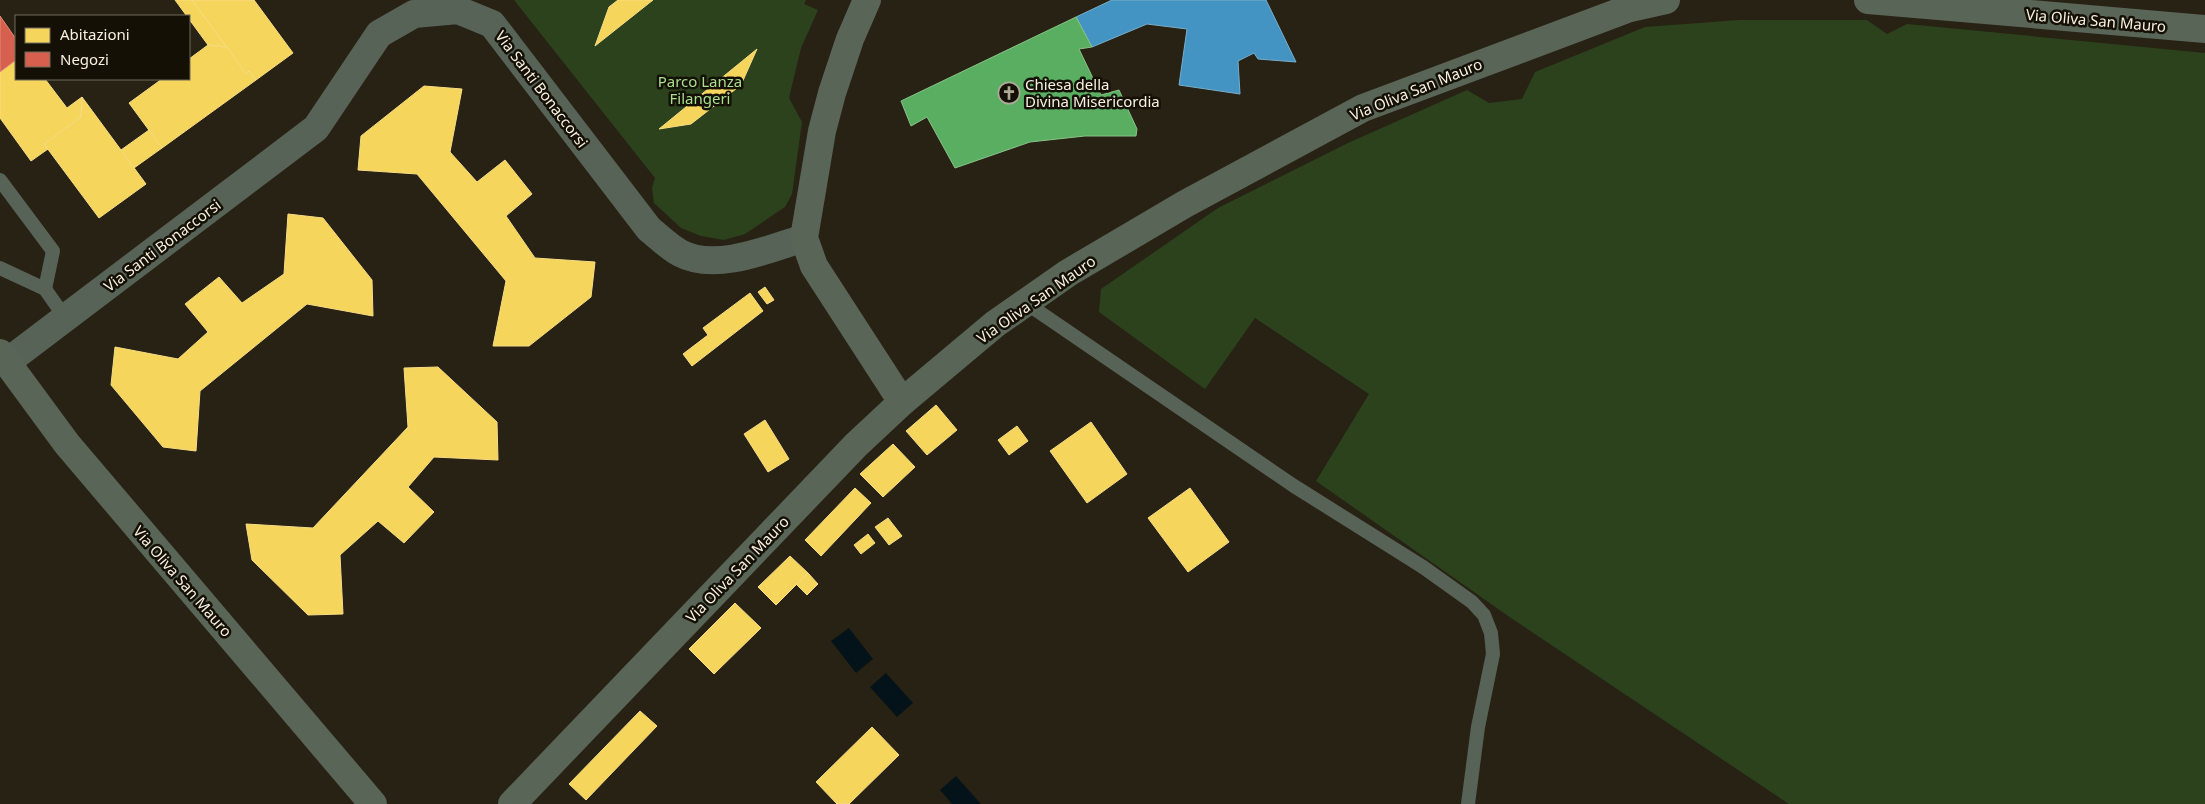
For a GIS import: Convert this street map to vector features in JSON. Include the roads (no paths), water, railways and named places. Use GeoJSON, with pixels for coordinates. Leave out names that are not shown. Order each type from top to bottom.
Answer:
{"type":"FeatureCollection","features":[{"type":"Feature","properties":{"kind":"street"},"geometry":{"type":"LineString","coordinates":[[867,0],[850,39],[832,93],[822,131],[804,238],[814,266],[902,402]]}},
{"type":"Feature","properties":{"kind":"street","name":"Via Oliva San Mauro"},"geometry":{"type":"LineString","coordinates":[[512,804],[856,445],[902,402],[995,324],[1068,273],[1185,204],[1363,108],[1630,8],[1666,0]]}},
{"type":"Feature","properties":{"kind":"street","name":"Via Oliva San Mauro"},"geometry":{"type":"LineString","coordinates":[[1868,0],[2205,29]]}},
{"type":"Feature","properties":{"kind":"street","name":"Via Santi Bonaccorsi"},"geometry":{"type":"LineString","coordinates":[[4,358],[66,319],[316,128],[379,34],[414,14],[458,10],[492,24],[649,229],[680,254],[715,261],[739,258],[804,238]]}},
{"type":"Feature","properties":{"kind":"street","name":"Via Oliva San Mauro"},"geometry":{"type":"LineString","coordinates":[[4,358],[67,444],[374,804]]}},
{"type":"Feature","properties":{"kind":"lane"},"geometry":{"type":"LineString","coordinates":[[0,180],[52,251],[45,289]]}},
{"type":"Feature","properties":{"kind":"lane"},"geometry":{"type":"LineString","coordinates":[[0,268],[45,289],[66,319]]}},
{"type":"Feature","properties":{"kind":"lane"},"geometry":{"type":"LineString","coordinates":[[1026,303],[1294,486],[1423,567],[1472,602],[1484,614],[1492,633],[1492,654],[1478,727],[1468,804]]}},
{"type":"Feature","properties":{"kind":"place","name":"Chiesa della Divina Misericordia"},"geometry":{"type":"Point","coordinates":[1009,93]}},
{"type":"Feature","properties":{"kind":"park label","name":"Parco Lanza Filangeri"},"geometry":{"type":"Point","coordinates":[700,90]}}]}
